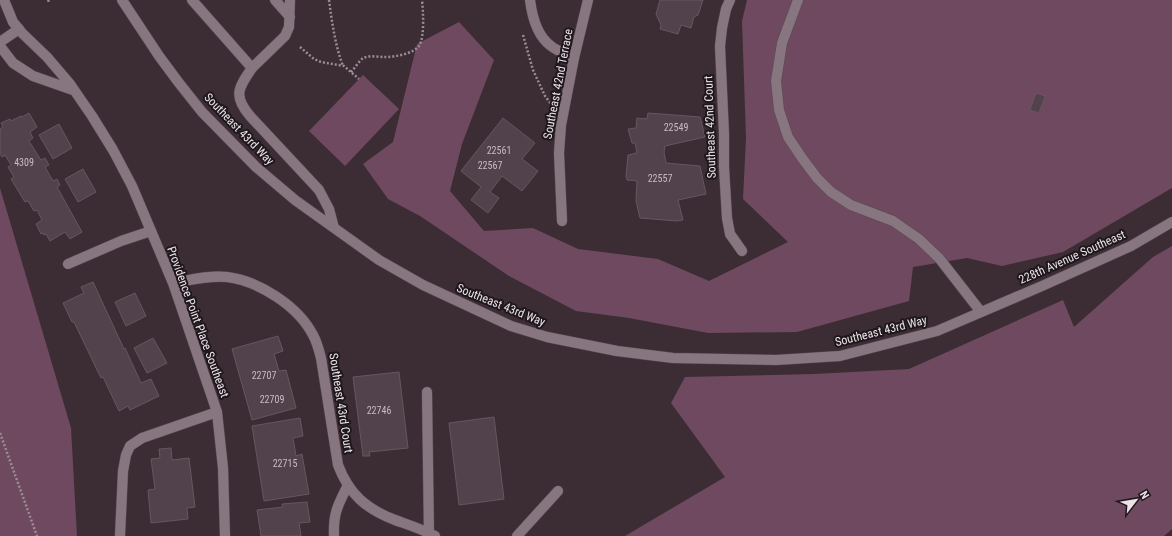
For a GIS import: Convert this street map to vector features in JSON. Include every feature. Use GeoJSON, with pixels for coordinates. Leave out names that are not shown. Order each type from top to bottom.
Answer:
{"type":"FeatureCollection","features":[{"type":"Feature","properties":{"kind":"street","name":"Providence Point Place Southeast"},"geometry":{"type":"LineString","coordinates":[[4,0],[13,22],[47,57],[73,90],[92,116],[113,150],[132,186],[173,283],[217,412],[223,468],[225,536]]}},
{"type":"Feature","properties":{"kind":"street","name":"Southeast 43rd Way"},"geometry":{"type":"LineString","coordinates":[[122,0],[178,83],[202,112],[256,167],[295,200],[379,260],[423,285],[511,326],[547,337],[617,351],[673,358],[776,360],[840,356],[937,331],[982,312]]}},
{"type":"Feature","properties":{"kind":"street"},"geometry":{"type":"LineString","coordinates":[[192,0],[252,68]]}},
{"type":"Feature","properties":{"kind":"street"},"geometry":{"type":"LineString","coordinates":[[275,0],[290,16]]}},
{"type":"Feature","properties":{"kind":"street"},"geometry":{"type":"LineString","coordinates":[[290,0],[289,26],[285,36],[252,68],[243,81],[239,98],[241,104],[250,116],[270,139],[319,190],[329,209],[334,228]]}},
{"type":"Feature","properties":{"kind":"street"},"geometry":{"type":"LineString","coordinates":[[530,0],[531,9],[541,35],[550,46],[574,58]]}},
{"type":"Feature","properties":{"kind":"street","name":"Southeast 42nd Terrace"},"geometry":{"type":"LineString","coordinates":[[562,222],[559,153],[564,109],[574,58],[588,0]]}},
{"type":"Feature","properties":{"kind":"street","name":"Southeast 42nd Court"},"geometry":{"type":"LineString","coordinates":[[730,0],[725,15],[720,46],[724,167],[727,218],[730,234],[742,251]]}},
{"type":"Feature","properties":{"kind":"street"},"geometry":{"type":"LineString","coordinates":[[798,0],[782,43],[776,81],[779,110],[788,137],[802,158],[831,192],[851,205],[893,221],[919,239],[939,258],[982,312]]}},
{"type":"Feature","properties":{"kind":"street"},"geometry":{"type":"LineString","coordinates":[[0,42],[19,29]]}},
{"type":"Feature","properties":{"kind":"street"},"geometry":{"type":"LineString","coordinates":[[0,46],[13,62],[33,76],[73,90]]}},
{"type":"Feature","properties":{"kind":"street","name":"228th Avenue Southeast"},"geometry":{"type":"LineString","coordinates":[[982,312],[1131,246],[1172,222]]}},
{"type":"Feature","properties":{"kind":"street"},"geometry":{"type":"LineString","coordinates":[[68,264],[121,241],[151,232]]}},
{"type":"Feature","properties":{"kind":"street","name":"Southeast 43rd Court"},"geometry":{"type":"LineString","coordinates":[[173,283],[213,277],[227,277],[248,282],[269,291],[285,302],[302,319],[313,334],[321,358],[338,465],[341,474],[358,499],[372,510],[394,520],[413,525],[431,535]]}},
{"type":"Feature","properties":{"kind":"street"},"geometry":{"type":"LineString","coordinates":[[427,392],[431,535]]}},
{"type":"Feature","properties":{"kind":"street"},"geometry":{"type":"LineString","coordinates":[[120,536],[123,471],[126,455],[130,446],[142,438],[217,412]]}},
{"type":"Feature","properties":{"kind":"street"},"geometry":{"type":"LineString","coordinates":[[334,536],[333,523],[335,512],[348,485]]}},
{"type":"Feature","properties":{"kind":"street"},"geometry":{"type":"LineString","coordinates":[[517,536],[558,491]]}},
{"type":"Feature","properties":{"kind":"path"},"geometry":{"type":"LineString","coordinates":[[329,0],[334,35],[339,55],[344,66],[359,79]]}},
{"type":"Feature","properties":{"kind":"path"},"geometry":{"type":"LineString","coordinates":[[351,72],[362,59],[368,57],[402,54],[414,50],[420,45],[424,18],[422,0]]}},
{"type":"Feature","properties":{"kind":"path"},"geometry":{"type":"LineString","coordinates":[[522,33],[533,70],[545,96],[552,105],[564,109]]}},
{"type":"Feature","properties":{"kind":"path"},"geometry":{"type":"LineString","coordinates":[[300,47],[314,59],[321,62],[344,66]]}},
{"type":"Feature","properties":{"kind":"path"},"geometry":{"type":"LineString","coordinates":[[0,433],[37,536]]}},
{"type":"Feature","properties":{"kind":"shaded area"},"geometry":{"type":"Polygon","coordinates":[[[747,0],[1172,0],[1172,188],[1063,252],[1002,266],[967,258],[913,267],[909,301],[797,332],[708,333],[629,318],[576,311],[509,276],[420,216],[388,199],[363,164],[393,142],[417,44],[459,22],[494,60],[462,144],[450,191],[484,231],[533,228],[578,249],[658,259],[709,281],[788,242],[743,199],[746,138],[742,21],[747,0]]]}},
{"type":"Feature","properties":{"kind":"shaded area"},"geometry":{"type":"Polygon","coordinates":[[[363,75],[399,109],[345,166],[309,131],[363,75]]]}},
{"type":"Feature","properties":{"kind":"shaded area"},"geometry":{"type":"Polygon","coordinates":[[[0,188],[71,428],[77,536],[0,536],[0,188]]]}},
{"type":"Feature","properties":{"kind":"shaded area"},"geometry":{"type":"Polygon","coordinates":[[[1172,246],[1172,529],[1164,536],[625,536],[725,477],[671,403],[685,377],[814,374],[909,369],[1063,300],[1074,327],[1153,257],[1172,246]]]}},
{"type":"Feature","properties":{"kind":"building"},"geometry":{"type":"Polygon","coordinates":[[[660,0],[703,0],[698,15],[694,17],[691,28],[681,25],[678,34],[660,29],[661,25],[656,14],[660,0]]]}},
{"type":"Feature","properties":{"kind":"building"},"geometry":{"type":"Polygon","coordinates":[[[1036,93],[1045,96],[1039,113],[1030,110],[1036,93]]]}},
{"type":"Feature","properties":{"kind":"building"},"geometry":{"type":"Polygon","coordinates":[[[29,113],[37,127],[30,132],[33,138],[29,141],[41,160],[45,158],[49,165],[45,167],[53,181],[57,179],[60,185],[57,187],[82,232],[70,239],[65,232],[50,241],[46,234],[41,234],[36,224],[42,220],[37,210],[34,211],[28,201],[25,202],[11,179],[14,177],[8,167],[11,165],[5,155],[2,157],[0,153],[0,129],[3,127],[1,123],[10,119],[11,121],[29,113]]]}},
{"type":"Feature","properties":{"kind":"building"},"geometry":{"type":"Polygon","coordinates":[[[648,113],[700,117],[705,137],[665,146],[664,152],[666,163],[700,166],[706,194],[678,200],[683,220],[677,221],[640,218],[636,201],[637,181],[627,180],[628,155],[637,153],[635,143],[632,143],[628,129],[636,128],[637,118],[647,119],[648,113]]]}},
{"type":"Feature","properties":{"kind":"building"},"geometry":{"type":"Polygon","coordinates":[[[503,118],[535,143],[522,159],[538,171],[522,191],[502,176],[490,192],[499,198],[488,213],[471,200],[481,187],[461,171],[503,118]]]}},
{"type":"Feature","properties":{"kind":"building"},"geometry":{"type":"Polygon","coordinates":[[[59,124],[72,148],[53,159],[39,135],[59,124]]]}},
{"type":"Feature","properties":{"kind":"building"},"geometry":{"type":"Polygon","coordinates":[[[83,169],[96,192],[78,202],[65,179],[83,169]]]}},
{"type":"Feature","properties":{"kind":"building"},"geometry":{"type":"Polygon","coordinates":[[[93,282],[141,383],[151,379],[159,396],[130,410],[128,406],[119,411],[103,377],[101,378],[74,322],[72,322],[63,303],[84,293],[81,287],[93,282]]]}},
{"type":"Feature","properties":{"kind":"building"},"geometry":{"type":"Polygon","coordinates":[[[135,293],[146,316],[126,326],[115,302],[135,293]]]}},
{"type":"Feature","properties":{"kind":"building"},"geometry":{"type":"Polygon","coordinates":[[[278,336],[283,351],[274,354],[279,371],[286,370],[296,408],[252,420],[232,349],[278,336]]]}},
{"type":"Feature","properties":{"kind":"building"},"geometry":{"type":"Polygon","coordinates":[[[153,338],[167,363],[147,373],[134,348],[153,338]]]}},
{"type":"Feature","properties":{"kind":"building"},"geometry":{"type":"Polygon","coordinates":[[[399,372],[408,448],[369,452],[370,456],[363,456],[353,377],[399,372]]]}},
{"type":"Feature","properties":{"kind":"building"},"geometry":{"type":"Polygon","coordinates":[[[494,417],[504,499],[459,505],[449,423],[494,417]]]}},
{"type":"Feature","properties":{"kind":"building"},"geometry":{"type":"Polygon","coordinates":[[[300,418],[303,436],[293,438],[296,456],[302,454],[309,494],[264,501],[252,426],[300,418]]]}},
{"type":"Feature","properties":{"kind":"building"},"geometry":{"type":"Polygon","coordinates":[[[171,448],[172,460],[189,458],[195,507],[187,508],[188,519],[151,523],[148,490],[155,489],[151,459],[160,458],[159,449],[171,448]]]}},
{"type":"Feature","properties":{"kind":"building"},"geometry":{"type":"Polygon","coordinates":[[[307,502],[310,522],[299,523],[301,536],[261,536],[257,510],[283,507],[282,504],[307,502]]]}}]}
